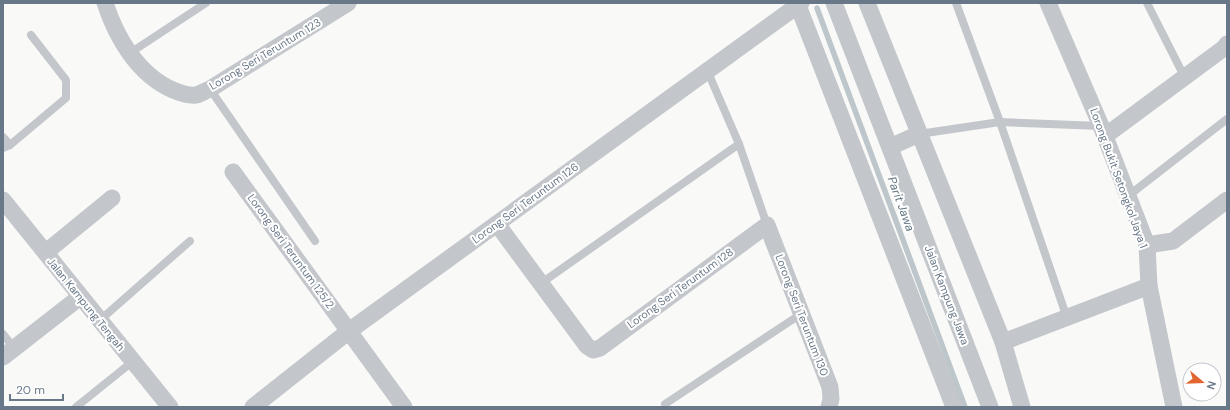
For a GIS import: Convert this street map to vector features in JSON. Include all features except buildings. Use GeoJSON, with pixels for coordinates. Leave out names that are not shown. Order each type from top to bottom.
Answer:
{"type":"FeatureCollection","features":[{"type":"Feature","properties":{"kind":"street","name":"Lorong Seri Teruntum 123"},"geometry":{"type":"LineString","coordinates":[[105,3],[111,22],[130,53],[150,77],[183,94],[196,95],[210,88],[348,3]]}},
{"type":"Feature","properties":{"kind":"street","name":"Jalan Kampung Jawa"},"geometry":{"type":"LineString","coordinates":[[834,3],[990,407]]}},
{"type":"Feature","properties":{"kind":"street"},"geometry":{"type":"LineString","coordinates":[[867,3],[1003,342],[1022,407]]}},
{"type":"Feature","properties":{"kind":"street","name":"Lorong Bukit Setongkol Jaya 1"},"geometry":{"type":"LineString","coordinates":[[1048,3],[1103,131],[1147,245],[1149,286],[1174,407]]}},
{"type":"Feature","properties":{"kind":"street"},"geometry":{"type":"LineString","coordinates":[[799,4],[954,407]]}},
{"type":"Feature","properties":{"kind":"street","name":"Lorong Seri Teruntum 126"},"geometry":{"type":"LineString","coordinates":[[253,407],[349,331],[799,4]]}},
{"type":"Feature","properties":{"kind":"street"},"geometry":{"type":"LineString","coordinates":[[1103,131],[1185,78],[1224,48],[1227,44]]}},
{"type":"Feature","properties":{"kind":"street"},"geometry":{"type":"LineString","coordinates":[[890,147],[919,134]]}},
{"type":"Feature","properties":{"kind":"street","name":"Lorong Seri Teruntum 125/2"},"geometry":{"type":"LineString","coordinates":[[233,172],[404,407]]}},
{"type":"Feature","properties":{"kind":"street"},"geometry":{"type":"LineString","coordinates":[[46,252],[112,198]]}},
{"type":"Feature","properties":{"kind":"street","name":"Jalan Kampung Tengah"},"geometry":{"type":"LineString","coordinates":[[3,200],[46,252],[132,362],[170,407]]}},
{"type":"Feature","properties":{"kind":"street"},"geometry":{"type":"LineString","coordinates":[[1147,245],[1173,241],[1227,200]]}},
{"type":"Feature","properties":{"kind":"street"},"geometry":{"type":"LineString","coordinates":[[497,224],[540,284]]}},
{"type":"Feature","properties":{"kind":"street","name":"Lorong Seri Teruntum 130"},"geometry":{"type":"LineString","coordinates":[[767,225],[830,387],[831,399],[829,407]]}},
{"type":"Feature","properties":{"kind":"street","name":"Lorong Seri Teruntum 128"},"geometry":{"type":"LineString","coordinates":[[540,284],[587,346],[593,350],[600,348],[767,225]]}},
{"type":"Feature","properties":{"kind":"street"},"geometry":{"type":"LineString","coordinates":[[1003,342],[1149,286]]}},
{"type":"Feature","properties":{"kind":"street"},"geometry":{"type":"LineString","coordinates":[[9,353],[80,297]]}},
{"type":"Feature","properties":{"kind":"lane"},"geometry":{"type":"LineString","coordinates":[[130,53],[206,3]]}},
{"type":"Feature","properties":{"kind":"lane"},"geometry":{"type":"LineString","coordinates":[[956,3],[1000,122],[1067,318]]}},
{"type":"Feature","properties":{"kind":"lane"},"geometry":{"type":"LineString","coordinates":[[1147,3],[1185,78]]}},
{"type":"Feature","properties":{"kind":"lane"},"geometry":{"type":"LineString","coordinates":[[3,137],[6,146],[66,98],[66,80],[31,35]]}},
{"type":"Feature","properties":{"kind":"lane"},"geometry":{"type":"LineString","coordinates":[[707,70],[739,144],[767,225]]}},
{"type":"Feature","properties":{"kind":"lane"},"geometry":{"type":"LineString","coordinates":[[210,88],[315,241]]}},
{"type":"Feature","properties":{"kind":"lane"},"geometry":{"type":"LineString","coordinates":[[1128,196],[1227,119]]}},
{"type":"Feature","properties":{"kind":"lane"},"geometry":{"type":"LineString","coordinates":[[919,134],[1000,122],[1103,131]]}},
{"type":"Feature","properties":{"kind":"lane"},"geometry":{"type":"LineString","coordinates":[[540,284],[739,144]]}},
{"type":"Feature","properties":{"kind":"lane"},"geometry":{"type":"LineString","coordinates":[[99,321],[190,240]]}},
{"type":"Feature","properties":{"kind":"lane"},"geometry":{"type":"LineString","coordinates":[[665,404],[801,314]]}},
{"type":"Feature","properties":{"kind":"lane"},"geometry":{"type":"LineString","coordinates":[[3,334],[9,353]]}},
{"type":"Feature","properties":{"kind":"lane"},"geometry":{"type":"LineString","coordinates":[[76,407],[132,362]]}},
{"type":"Feature","properties":{"kind":"waterway","name":"Parit Jawa"},"geometry":{"type":"LineString","coordinates":[[817,8],[965,407]]}}]}
